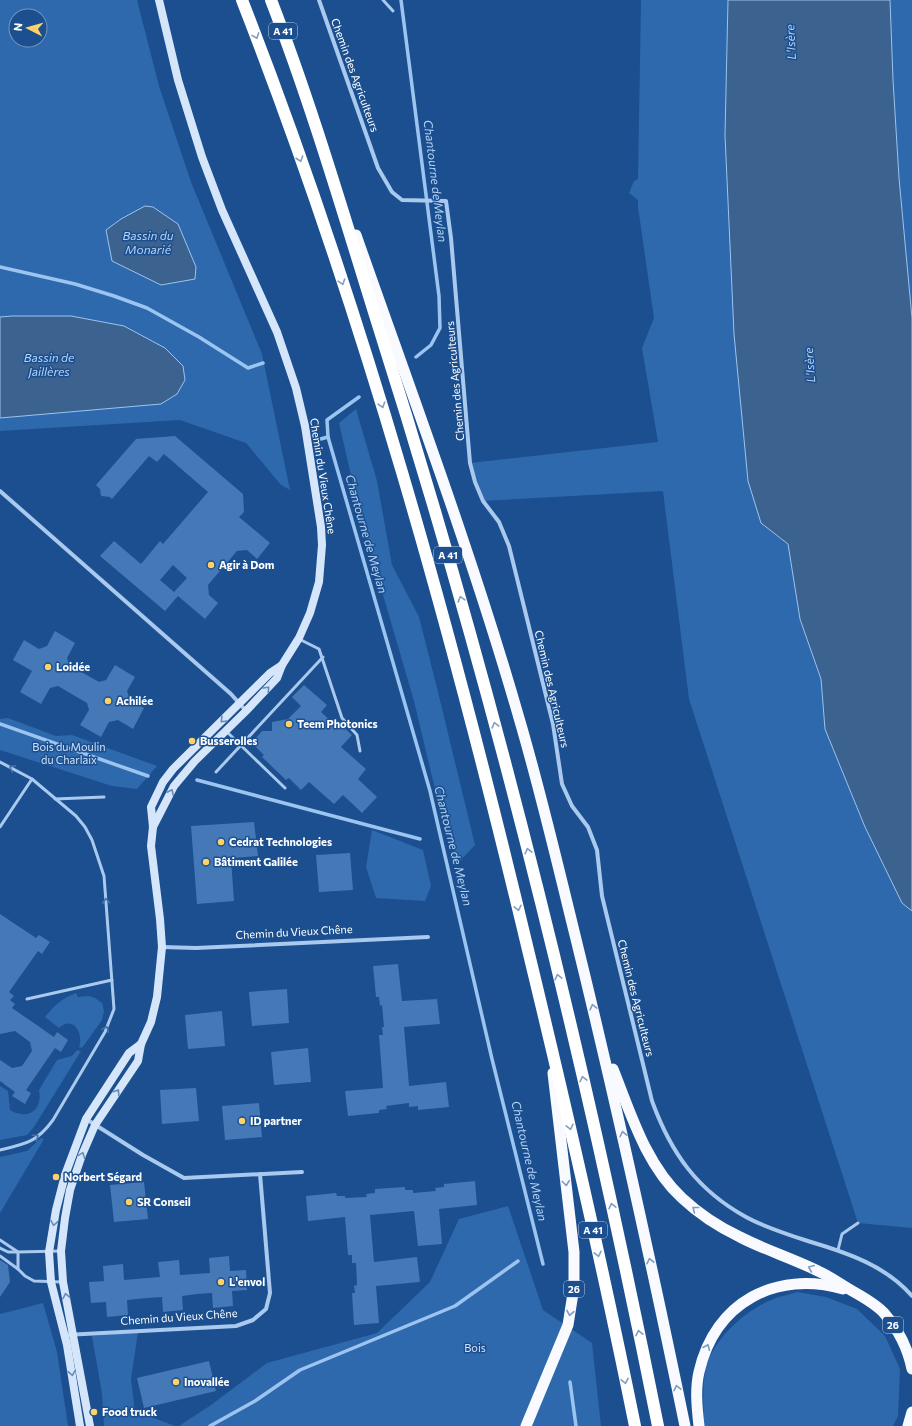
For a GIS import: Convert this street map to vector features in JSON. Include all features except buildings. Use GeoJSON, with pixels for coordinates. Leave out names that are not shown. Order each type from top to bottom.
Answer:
{"type":"FeatureCollection","features":[{"type":"Feature","properties":{"kind":"highway","name":"A 41"},"geometry":{"type":"LineString","coordinates":[[242,0],[298,151],[338,270],[413,506],[444,614],[508,864],[592,1224],[635,1426]]}},
{"type":"Feature","properties":{"kind":"highway","name":"A 41"},"geometry":{"type":"LineString","coordinates":[[271,0],[295,61],[427,482],[495,722],[578,1056],[658,1426]]}},
{"type":"Feature","properties":{"kind":"highway"},"geometry":{"type":"LineString","coordinates":[[295,61],[446,491],[488,616],[521,725],[554,848],[600,1035],[631,1170],[685,1426]]}},
{"type":"Feature","properties":{"kind":"highway","name":"26"},"geometry":{"type":"LineString","coordinates":[[526,1426],[568,1325],[574,1287],[574,1252],[548,1035]]}},
{"type":"Feature","properties":{"kind":"highway"},"geometry":{"type":"LineString","coordinates":[[600,1035],[647,1150],[656,1168],[681,1197],[700,1213],[732,1233],[818,1271],[857,1293]]}},
{"type":"Feature","properties":{"kind":"highway"},"geometry":{"type":"LineString","coordinates":[[699,1426],[696,1389],[698,1373],[704,1354],[712,1336],[720,1324],[738,1307],[763,1291],[788,1284],[811,1283],[857,1293]]}},
{"type":"Feature","properties":{"kind":"highway","name":"26"},"geometry":{"type":"LineString","coordinates":[[857,1293],[883,1312],[892,1323],[906,1347],[912,1370]]}},
{"type":"Feature","properties":{"kind":"highway"},"geometry":{"type":"LineString","coordinates":[[908,1426],[912,1412]]}},
{"type":"Feature","properties":{"kind":"main road","name":"Chemin du Vieux Chêne"},"geometry":{"type":"LineString","coordinates":[[153,827],[174,786],[196,761],[277,678],[282,665],[299,638],[317,593],[322,545],[320,519],[305,426],[296,388],[286,356],[265,303],[252,278],[222,210],[202,157],[178,80],[159,0]]}},
{"type":"Feature","properties":{"kind":"main road","name":"Chemin du Vieux Chêne"},"geometry":{"type":"LineString","coordinates":[[90,1426],[74,1334],[63,1282],[61,1252],[70,1190],[82,1155],[95,1125],[138,1061],[141,1044],[151,1022],[157,997],[162,947],[160,919],[150,846],[153,827],[151,807],[163,782],[173,770],[270,673],[282,665]]}},
{"type":"Feature","properties":{"kind":"main road","name":"Chemin du Vieux Chêne"},"geometry":{"type":"LineString","coordinates":[[80,1426],[65,1335],[51,1282],[49,1252],[62,1185],[86,1119],[129,1053],[141,1044]]}},
{"type":"Feature","properties":{"kind":"street","name":"Chemin des Agriculteurs"},"geometry":{"type":"LineString","coordinates":[[319,0],[378,168],[392,192],[402,200],[446,201],[450,231],[470,463],[475,482],[483,501],[499,522],[509,546],[553,724],[562,784],[572,806],[588,827],[597,850],[602,896],[652,1101],[669,1142],[686,1168],[698,1180],[717,1197],[746,1217],[780,1232],[838,1250],[876,1267],[893,1277],[912,1296]]}},
{"type":"Feature","properties":{"kind":"street"},"geometry":{"type":"LineString","coordinates":[[0,492],[231,694],[246,711]]}},
{"type":"Feature","properties":{"kind":"street","name":"Chemin du Vieux Chêne"},"geometry":{"type":"LineString","coordinates":[[162,947],[196,948],[428,937]]}},
{"type":"Feature","properties":{"kind":"street"},"geometry":{"type":"LineString","coordinates":[[86,1119],[143,1155],[184,1178],[302,1172]]}},
{"type":"Feature","properties":{"kind":"street","name":"Chemin du Vieux Chêne"},"geometry":{"type":"LineString","coordinates":[[65,1335],[236,1326],[253,1320],[266,1309],[270,1293],[260,1174]]}},
{"type":"Feature","properties":{"kind":"lane"},"geometry":{"type":"LineString","coordinates":[[384,0],[393,11]]}},
{"type":"Feature","properties":{"kind":"lane"},"geometry":{"type":"LineString","coordinates":[[299,638],[319,649],[342,718],[357,735],[360,751]]}},
{"type":"Feature","properties":{"kind":"lane"},"geometry":{"type":"LineString","coordinates":[[216,772],[322,657]]}},
{"type":"Feature","properties":{"kind":"lane"},"geometry":{"type":"LineString","coordinates":[[226,731],[285,788]]}},
{"type":"Feature","properties":{"kind":"lane"},"geometry":{"type":"LineString","coordinates":[[0,762],[32,779],[76,816],[85,827],[92,840],[104,876],[114,1010],[105,1032],[45,1131],[34,1140],[22,1145],[0,1150]]}},
{"type":"Feature","properties":{"kind":"lane"},"geometry":{"type":"LineString","coordinates":[[0,827],[32,779]]}},
{"type":"Feature","properties":{"kind":"lane"},"geometry":{"type":"LineString","coordinates":[[55,799],[104,797]]}},
{"type":"Feature","properties":{"kind":"lane"},"geometry":{"type":"LineString","coordinates":[[27,999],[112,980]]}},
{"type":"Feature","properties":{"kind":"lane"},"geometry":{"type":"LineString","coordinates":[[838,1250],[842,1234],[858,1223]]}},
{"type":"Feature","properties":{"kind":"lane"},"geometry":{"type":"LineString","coordinates":[[0,1240],[18,1252]]}},
{"type":"Feature","properties":{"kind":"lane"},"geometry":{"type":"LineString","coordinates":[[0,1248],[8,1252],[61,1252]]}},
{"type":"Feature","properties":{"kind":"lane"},"geometry":{"type":"LineString","coordinates":[[18,1252],[18,1269]]}},
{"type":"Feature","properties":{"kind":"lane"},"geometry":{"type":"LineString","coordinates":[[0,1256],[25,1276],[34,1281],[63,1282]]}},
{"type":"Feature","properties":{"kind":"green space"},"geometry":{"type":"Polygon","coordinates":[[[0,0],[137,0],[159,86],[191,182],[262,354],[290,490],[281,485],[246,443],[180,420],[0,431],[0,0]]]}},
{"type":"Feature","properties":{"kind":"green space"},"geometry":{"type":"Polygon","coordinates":[[[641,0],[728,0],[725,135],[761,523],[788,544],[800,619],[821,679],[825,729],[865,827],[902,903],[912,911],[912,1228],[858,1223],[689,699],[663,491],[483,501],[470,463],[658,442],[642,348],[654,318],[638,200],[629,193],[634,181],[638,179],[641,0]]]}},
{"type":"Feature","properties":{"kind":"green space"},"geometry":{"type":"Polygon","coordinates":[[[890,0],[912,0],[912,318],[899,178],[890,0]]]}},
{"type":"Feature","properties":{"kind":"green space"},"geometry":{"type":"Polygon","coordinates":[[[356,409],[377,481],[392,565],[419,617],[475,845],[458,863],[434,785],[414,701],[362,523],[339,423],[356,409]]]}},
{"type":"Feature","properties":{"kind":"green space","name":"Bois du Moulin du Charlaix"},"geometry":{"type":"Polygon","coordinates":[[[8,718],[56,736],[72,735],[157,766],[137,789],[112,786],[0,750],[0,719],[8,718]]]}},
{"type":"Feature","properties":{"kind":"green space"},"geometry":{"type":"Polygon","coordinates":[[[372,830],[423,850],[431,886],[425,901],[376,898],[366,867],[372,830]]]}},
{"type":"Feature","properties":{"kind":"green space"},"geometry":{"type":"Polygon","coordinates":[[[76,993],[78,997],[89,996],[95,998],[102,1003],[104,1011],[102,1020],[82,1048],[79,1047],[80,1036],[76,1027],[69,1024],[59,1028],[45,1017],[59,1003],[76,993]]]}},
{"type":"Feature","properties":{"kind":"green space"},"geometry":{"type":"Polygon","coordinates":[[[77,1050],[81,1051],[34,1127],[27,1135],[0,1140],[0,1086],[8,1091],[10,1110],[23,1114],[33,1112],[39,1103],[39,1090],[57,1060],[72,1056],[77,1050]]]}},
{"type":"Feature","properties":{"kind":"green space"},"geometry":{"type":"Polygon","coordinates":[[[41,1138],[44,1139],[0,1213],[0,1157],[27,1151],[41,1138]]]}},
{"type":"Feature","properties":{"kind":"green space","name":"Bois"},"geometry":{"type":"Polygon","coordinates":[[[508,1206],[543,1310],[592,1343],[601,1426],[179,1426],[211,1405],[267,1363],[377,1333],[430,1282],[459,1219],[508,1206]]]}},
{"type":"Feature","properties":{"kind":"green space"},"geometry":{"type":"Polygon","coordinates":[[[797,1292],[826,1297],[857,1309],[885,1336],[900,1369],[898,1416],[893,1426],[704,1426],[703,1387],[705,1372],[711,1354],[717,1344],[733,1326],[751,1311],[774,1299],[797,1292]]]}},
{"type":"Feature","properties":{"kind":"green space"},"geometry":{"type":"Polygon","coordinates":[[[43,1303],[57,1352],[68,1426],[0,1426],[0,1314],[43,1303]]]}},
{"type":"Feature","properties":{"kind":"green space"},"geometry":{"type":"Polygon","coordinates":[[[138,1332],[131,1379],[135,1411],[175,1426],[104,1426],[102,1394],[92,1336],[138,1332]]]}},
{"type":"Feature","properties":{"kind":"water","name":"L'Isère"},"geometry":{"type":"Polygon","coordinates":[[[728,0],[890,0],[899,178],[912,318],[912,911],[902,903],[865,827],[825,729],[821,679],[800,619],[788,544],[761,523],[748,481],[734,334],[725,135],[728,0]]]}},
{"type":"Feature","properties":{"kind":"water","name":"Bassin du Monarié"},"geometry":{"type":"Polygon","coordinates":[[[145,206],[153,207],[178,224],[196,267],[195,279],[161,285],[112,261],[106,230],[121,219],[145,206]]]}},
{"type":"Feature","properties":{"kind":"water","name":"Bassin de Jaillères"},"geometry":{"type":"Polygon","coordinates":[[[71,316],[124,326],[165,348],[183,366],[185,380],[177,394],[161,404],[0,418],[0,317],[71,316]]]}},
{"type":"Feature","properties":{"kind":"waterway","name":"Chantourne de Meylan"},"geometry":{"type":"LineString","coordinates":[[401,0],[439,296],[440,328],[431,345],[416,357]]}},
{"type":"Feature","properties":{"kind":"waterway"},"geometry":{"type":"LineString","coordinates":[[0,267],[75,284],[147,308],[199,337],[248,368],[263,363]]}},
{"type":"Feature","properties":{"kind":"waterway","name":"Chantourne de Meylan"},"geometry":{"type":"LineString","coordinates":[[359,397],[327,420],[328,437],[430,791],[492,1059],[543,1264]]}},
{"type":"Feature","properties":{"kind":"waterway"},"geometry":{"type":"LineString","coordinates":[[317,440],[328,437]]}},
{"type":"Feature","properties":{"kind":"waterway"},"geometry":{"type":"LineString","coordinates":[[0,724],[148,776]]}},
{"type":"Feature","properties":{"kind":"waterway"},"geometry":{"type":"LineString","coordinates":[[197,780],[420,839]]}},
{"type":"Feature","properties":{"kind":"waterway"},"geometry":{"type":"LineString","coordinates":[[210,1426],[255,1401],[300,1370],[455,1306],[518,1261]]}},
{"type":"Feature","properties":{"kind":"waterway","name":"Chantourne de Meylan"},"geometry":{"type":"LineString","coordinates":[[570,1382],[576,1426]]}},
{"type":"Feature","properties":{"kind":"place","name":"Agir à Dom"},"geometry":{"type":"Point","coordinates":[211,565]}},
{"type":"Feature","properties":{"kind":"place","name":"Loidée"},"geometry":{"type":"Point","coordinates":[48,667]}},
{"type":"Feature","properties":{"kind":"place","name":"Achilée"},"geometry":{"type":"Point","coordinates":[108,701]}},
{"type":"Feature","properties":{"kind":"place","name":"Teem Photonics"},"geometry":{"type":"Point","coordinates":[289,724]}},
{"type":"Feature","properties":{"kind":"place","name":"Busserolles"},"geometry":{"type":"Point","coordinates":[192,741]}},
{"type":"Feature","properties":{"kind":"place","name":"Cedrat Technologies"},"geometry":{"type":"Point","coordinates":[221,842]}},
{"type":"Feature","properties":{"kind":"place","name":"Bâtiment Galilée"},"geometry":{"type":"Point","coordinates":[206,862]}},
{"type":"Feature","properties":{"kind":"place","name":"ID partner"},"geometry":{"type":"Point","coordinates":[242,1121]}},
{"type":"Feature","properties":{"kind":"place","name":"Norbert Ségard"},"geometry":{"type":"Point","coordinates":[56,1177]}},
{"type":"Feature","properties":{"kind":"place","name":"SR Conseil"},"geometry":{"type":"Point","coordinates":[129,1202]}},
{"type":"Feature","properties":{"kind":"place","name":"L'envol"},"geometry":{"type":"Point","coordinates":[221,1282]}},
{"type":"Feature","properties":{"kind":"place","name":"Inovallée"},"geometry":{"type":"Point","coordinates":[176,1382]}},
{"type":"Feature","properties":{"kind":"place","name":"Food truck"},"geometry":{"type":"Point","coordinates":[94,1412]}}]}
